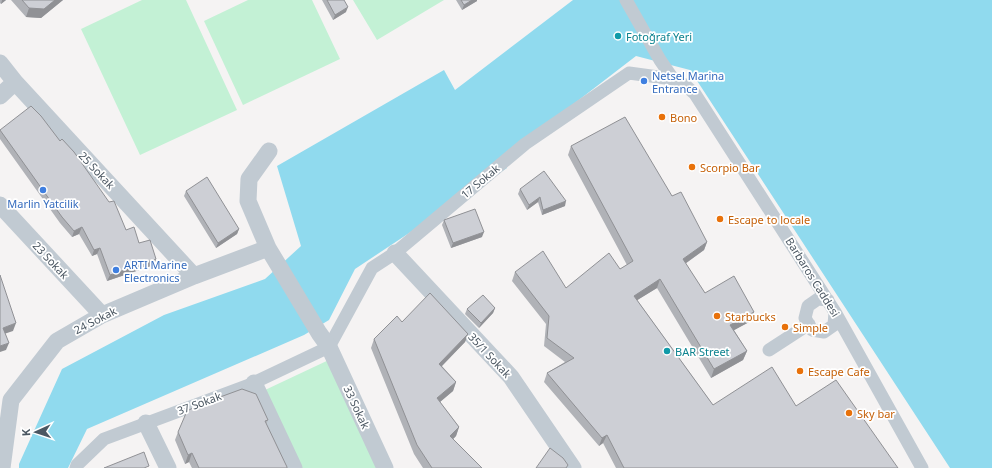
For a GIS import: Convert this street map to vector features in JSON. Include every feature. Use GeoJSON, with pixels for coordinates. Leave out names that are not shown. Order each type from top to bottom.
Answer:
{"type":"FeatureCollection","features":[{"type":"Feature","properties":{"kind":"street"},"geometry":{"type":"LineString","coordinates":[[626,0],[660,60],[673,79]]}},
{"type":"Feature","properties":{"kind":"street","name":"25 Sokak"},"geometry":{"type":"LineString","coordinates":[[0,63],[15,82],[194,276]]}},
{"type":"Feature","properties":{"kind":"street","name":"17 Sokak"},"geometry":{"type":"LineString","coordinates":[[324,340],[372,268],[395,253],[524,144],[629,73],[673,79]]}},
{"type":"Feature","properties":{"kind":"street","name":"Barbaros Caddesi"},"geometry":{"type":"LineString","coordinates":[[673,79],[685,85],[695,94],[828,300],[922,468]]}},
{"type":"Feature","properties":{"kind":"street"},"geometry":{"type":"LineString","coordinates":[[0,96],[15,82]]}},
{"type":"Feature","properties":{"kind":"street","name":"33 Sokak"},"geometry":{"type":"LineString","coordinates":[[270,151],[249,179],[248,200],[270,252],[324,340],[385,468]]}},
{"type":"Feature","properties":{"kind":"street","name":"23 Sokak"},"geometry":{"type":"LineString","coordinates":[[0,205],[102,315]]}},
{"type":"Feature","properties":{"kind":"street","name":"24 Sokak"},"geometry":{"type":"LineString","coordinates":[[2,468],[6,404],[57,341],[102,315],[194,276],[270,252]]}},
{"type":"Feature","properties":{"kind":"street","name":"35/1 Sokak"},"geometry":{"type":"LineString","coordinates":[[395,253],[511,377],[573,468]]}},
{"type":"Feature","properties":{"kind":"street"},"geometry":{"type":"LineString","coordinates":[[828,300],[818,299],[808,306],[805,318],[808,324],[812,330],[824,332],[834,325],[835,312]]}},
{"type":"Feature","properties":{"kind":"street"},"geometry":{"type":"LineString","coordinates":[[769,350],[808,324]]}},
{"type":"Feature","properties":{"kind":"street","name":"37 Sokak"},"geometry":{"type":"LineString","coordinates":[[76,468],[104,439],[254,383],[324,340]]}},
{"type":"Feature","properties":{"kind":"street"},"geometry":{"type":"LineString","coordinates":[[254,383],[294,468]]}},
{"type":"Feature","properties":{"kind":"street"},"geometry":{"type":"LineString","coordinates":[[146,423],[168,468]]}},
{"type":"Feature","properties":{"kind":"green space"},"geometry":{"type":"Polygon","coordinates":[[[142,0],[186,0],[237,110],[140,155],[81,29],[142,0]]]}},
{"type":"Feature","properties":{"kind":"green space"},"geometry":{"type":"Polygon","coordinates":[[[248,0],[312,0],[340,59],[243,105],[204,21],[248,0]]]}},
{"type":"Feature","properties":{"kind":"green space"},"geometry":{"type":"Polygon","coordinates":[[[353,0],[444,0],[377,40],[353,0]]]}},
{"type":"Feature","properties":{"kind":"green space"},"geometry":{"type":"Polygon","coordinates":[[[333,358],[380,468],[301,468],[265,390],[333,358]]]}},
{"type":"Feature","properties":{"kind":"water"},"geometry":{"type":"Polygon","coordinates":[[[573,0],[992,0],[992,468],[950,468],[690,70],[636,56],[502,159],[507,168],[355,269],[329,320],[304,335],[87,429],[68,468],[19,468],[19,464],[62,369],[164,315],[265,279],[301,246],[277,166],[444,70],[455,90],[573,0]]]}},
{"type":"Feature","properties":{"kind":"building"},"geometry":{"type":"Polygon","coordinates":[[[22,0],[55,0],[44,9],[29,8],[22,0]]]}},
{"type":"Feature","properties":{"kind":"building"},"geometry":{"type":"Polygon","coordinates":[[[327,0],[344,0],[348,7],[335,15],[327,0]]]}},
{"type":"Feature","properties":{"kind":"building"},"geometry":{"type":"Polygon","coordinates":[[[461,0],[472,0],[464,5],[461,0]]]}},
{"type":"Feature","properties":{"kind":"building"},"geometry":{"type":"Polygon","coordinates":[[[31,106],[41,116],[60,141],[62,139],[74,152],[109,202],[114,201],[126,230],[134,227],[139,243],[150,240],[156,259],[110,275],[100,248],[94,250],[82,227],[74,231],[62,217],[0,130],[31,106]]]}},
{"type":"Feature","properties":{"kind":"building"},"geometry":{"type":"Polygon","coordinates":[[[625,117],[672,196],[681,192],[707,242],[683,259],[705,293],[734,276],[754,312],[730,325],[747,351],[714,369],[660,279],[634,296],[713,405],[772,367],[796,406],[836,380],[898,468],[624,468],[607,435],[602,438],[547,373],[574,358],[547,338],[549,316],[515,272],[543,251],[566,288],[609,253],[620,269],[633,261],[571,146],[625,117]]]}},
{"type":"Feature","properties":{"kind":"building"},"geometry":{"type":"Polygon","coordinates":[[[544,171],[566,201],[543,210],[540,197],[529,205],[520,189],[544,171]]]}},
{"type":"Feature","properties":{"kind":"building"},"geometry":{"type":"Polygon","coordinates":[[[207,177],[239,229],[218,243],[186,191],[207,177]]]}},
{"type":"Feature","properties":{"kind":"building"},"geometry":{"type":"Polygon","coordinates":[[[475,209],[484,232],[453,243],[444,220],[475,209]]]}},
{"type":"Feature","properties":{"kind":"building"},"geometry":{"type":"Polygon","coordinates":[[[0,275],[16,323],[3,328],[9,343],[0,346],[0,275]]]}},
{"type":"Feature","properties":{"kind":"building"},"geometry":{"type":"Polygon","coordinates":[[[430,293],[468,334],[439,364],[456,382],[437,398],[459,427],[450,436],[482,468],[432,468],[417,445],[374,339],[397,316],[402,322],[430,293]]]}},
{"type":"Feature","properties":{"kind":"building"},"geometry":{"type":"Polygon","coordinates":[[[483,295],[495,308],[481,323],[467,309],[483,295]]]}},
{"type":"Feature","properties":{"kind":"building"},"geometry":{"type":"Polygon","coordinates":[[[242,389],[256,394],[268,420],[265,421],[287,468],[199,468],[192,453],[188,455],[178,432],[187,411],[201,404],[242,389]]]}},
{"type":"Feature","properties":{"kind":"building"},"geometry":{"type":"Polygon","coordinates":[[[550,448],[563,458],[568,465],[566,468],[536,468],[550,448]]]}},
{"type":"Feature","properties":{"kind":"building"},"geometry":{"type":"Polygon","coordinates":[[[144,452],[149,466],[144,468],[104,468],[144,452]]]}},
{"type":"Feature","properties":{"kind":"place","name":"Fotoğraf Yeri"},"geometry":{"type":"Point","coordinates":[618,36]}},
{"type":"Feature","properties":{"kind":"place","name":"Netsel Marina Entrance"},"geometry":{"type":"Point","coordinates":[644,81]}},
{"type":"Feature","properties":{"kind":"place","name":"Bono"},"geometry":{"type":"Point","coordinates":[662,117]}},
{"type":"Feature","properties":{"kind":"place","name":"Scorpio Bar"},"geometry":{"type":"Point","coordinates":[692,167]}},
{"type":"Feature","properties":{"kind":"place","name":"Marlin Yatcilik"},"geometry":{"type":"Point","coordinates":[43,190]}},
{"type":"Feature","properties":{"kind":"place","name":"Escape to locale"},"geometry":{"type":"Point","coordinates":[720,219]}},
{"type":"Feature","properties":{"kind":"place","name":"ARTI Marine Electronics"},"geometry":{"type":"Point","coordinates":[116,270]}},
{"type":"Feature","properties":{"kind":"place","name":"Starbucks"},"geometry":{"type":"Point","coordinates":[717,316]}},
{"type":"Feature","properties":{"kind":"place","name":"Simple"},"geometry":{"type":"Point","coordinates":[785,327]}},
{"type":"Feature","properties":{"kind":"place","name":"BAR Street"},"geometry":{"type":"Point","coordinates":[667,351]}},
{"type":"Feature","properties":{"kind":"place","name":"Escape Cafe"},"geometry":{"type":"Point","coordinates":[800,371]}},
{"type":"Feature","properties":{"kind":"place","name":"Sky bar"},"geometry":{"type":"Point","coordinates":[849,413]}}]}
